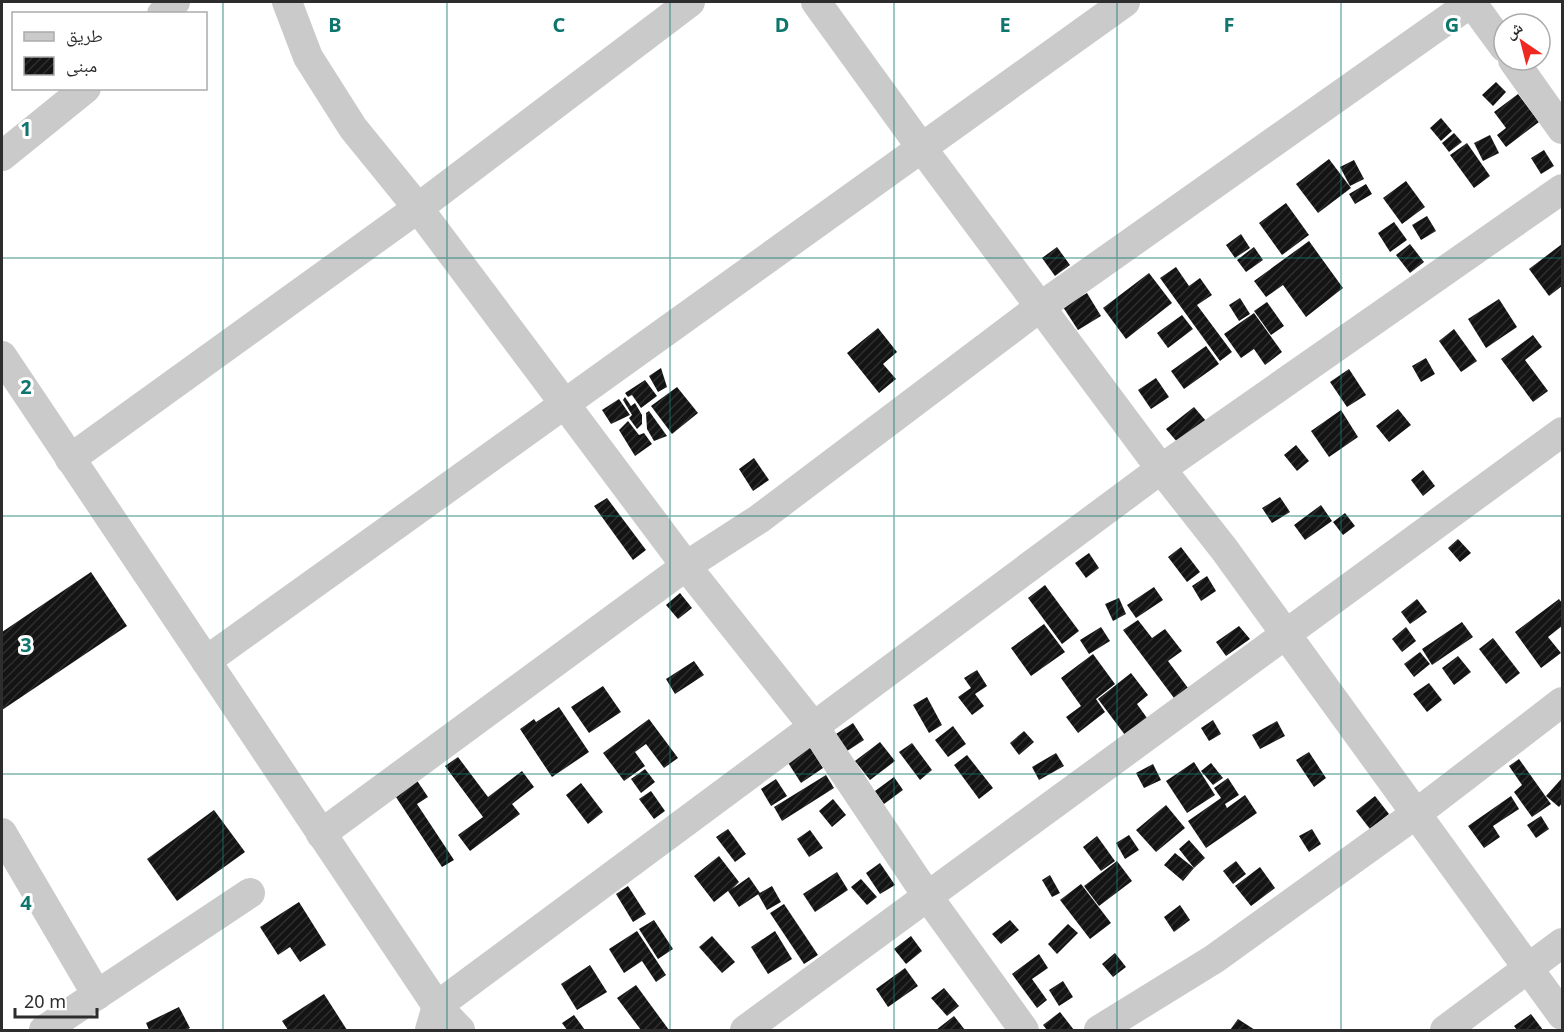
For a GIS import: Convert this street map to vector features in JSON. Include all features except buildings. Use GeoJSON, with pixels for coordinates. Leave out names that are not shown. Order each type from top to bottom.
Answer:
{"type":"FeatureCollection","features":[{"type":"Feature","properties":{"kind":"street"},"geometry":{"type":"LineString","coordinates":[[287,2],[308,57],[353,128],[418,208],[686,566],[814,727],[928,897],[1024,1030]]}},
{"type":"Feature","properties":{"kind":"street"},"geometry":{"type":"LineString","coordinates":[[70,459],[418,208],[690,2]]}},
{"type":"Feature","properties":{"kind":"street"},"geometry":{"type":"LineString","coordinates":[[816,2],[1040,307],[1224,549],[1563,1015]]}},
{"type":"Feature","properties":{"kind":"street"},"geometry":{"type":"LineString","coordinates":[[206,661],[1125,2]]}},
{"type":"Feature","properties":{"kind":"street"},"geometry":{"type":"LineString","coordinates":[[321,834],[686,566],[759,519],[1040,307],[1472,2],[1492,30]]}},
{"type":"Feature","properties":{"kind":"street"},"geometry":{"type":"LineString","coordinates":[[1522,72],[1563,129]]}},
{"type":"Feature","properties":{"kind":"street"},"geometry":{"type":"LineString","coordinates":[[2,156],[84,90]]}},
{"type":"Feature","properties":{"kind":"street"},"geometry":{"type":"LineString","coordinates":[[433,1018],[814,727],[1161,469],[1563,189]]}},
{"type":"Feature","properties":{"kind":"street"},"geometry":{"type":"LineString","coordinates":[[2,356],[321,834],[433,1018],[460,1030]]}},
{"type":"Feature","properties":{"kind":"street"},"geometry":{"type":"LineString","coordinates":[[745,1030],[1563,432]]}},
{"type":"Feature","properties":{"kind":"street"},"geometry":{"type":"LineString","coordinates":[[1099,1030],[1214,959],[1417,813],[1563,702]]}},
{"type":"Feature","properties":{"kind":"street"},"geometry":{"type":"LineString","coordinates":[[2,833],[97,995]]}},
{"type":"Feature","properties":{"kind":"street"},"geometry":{"type":"LineString","coordinates":[[44,1030],[250,893]]}},
{"type":"Feature","properties":{"kind":"street"},"geometry":{"type":"LineString","coordinates":[[1445,1030],[1563,943]]}}]}
